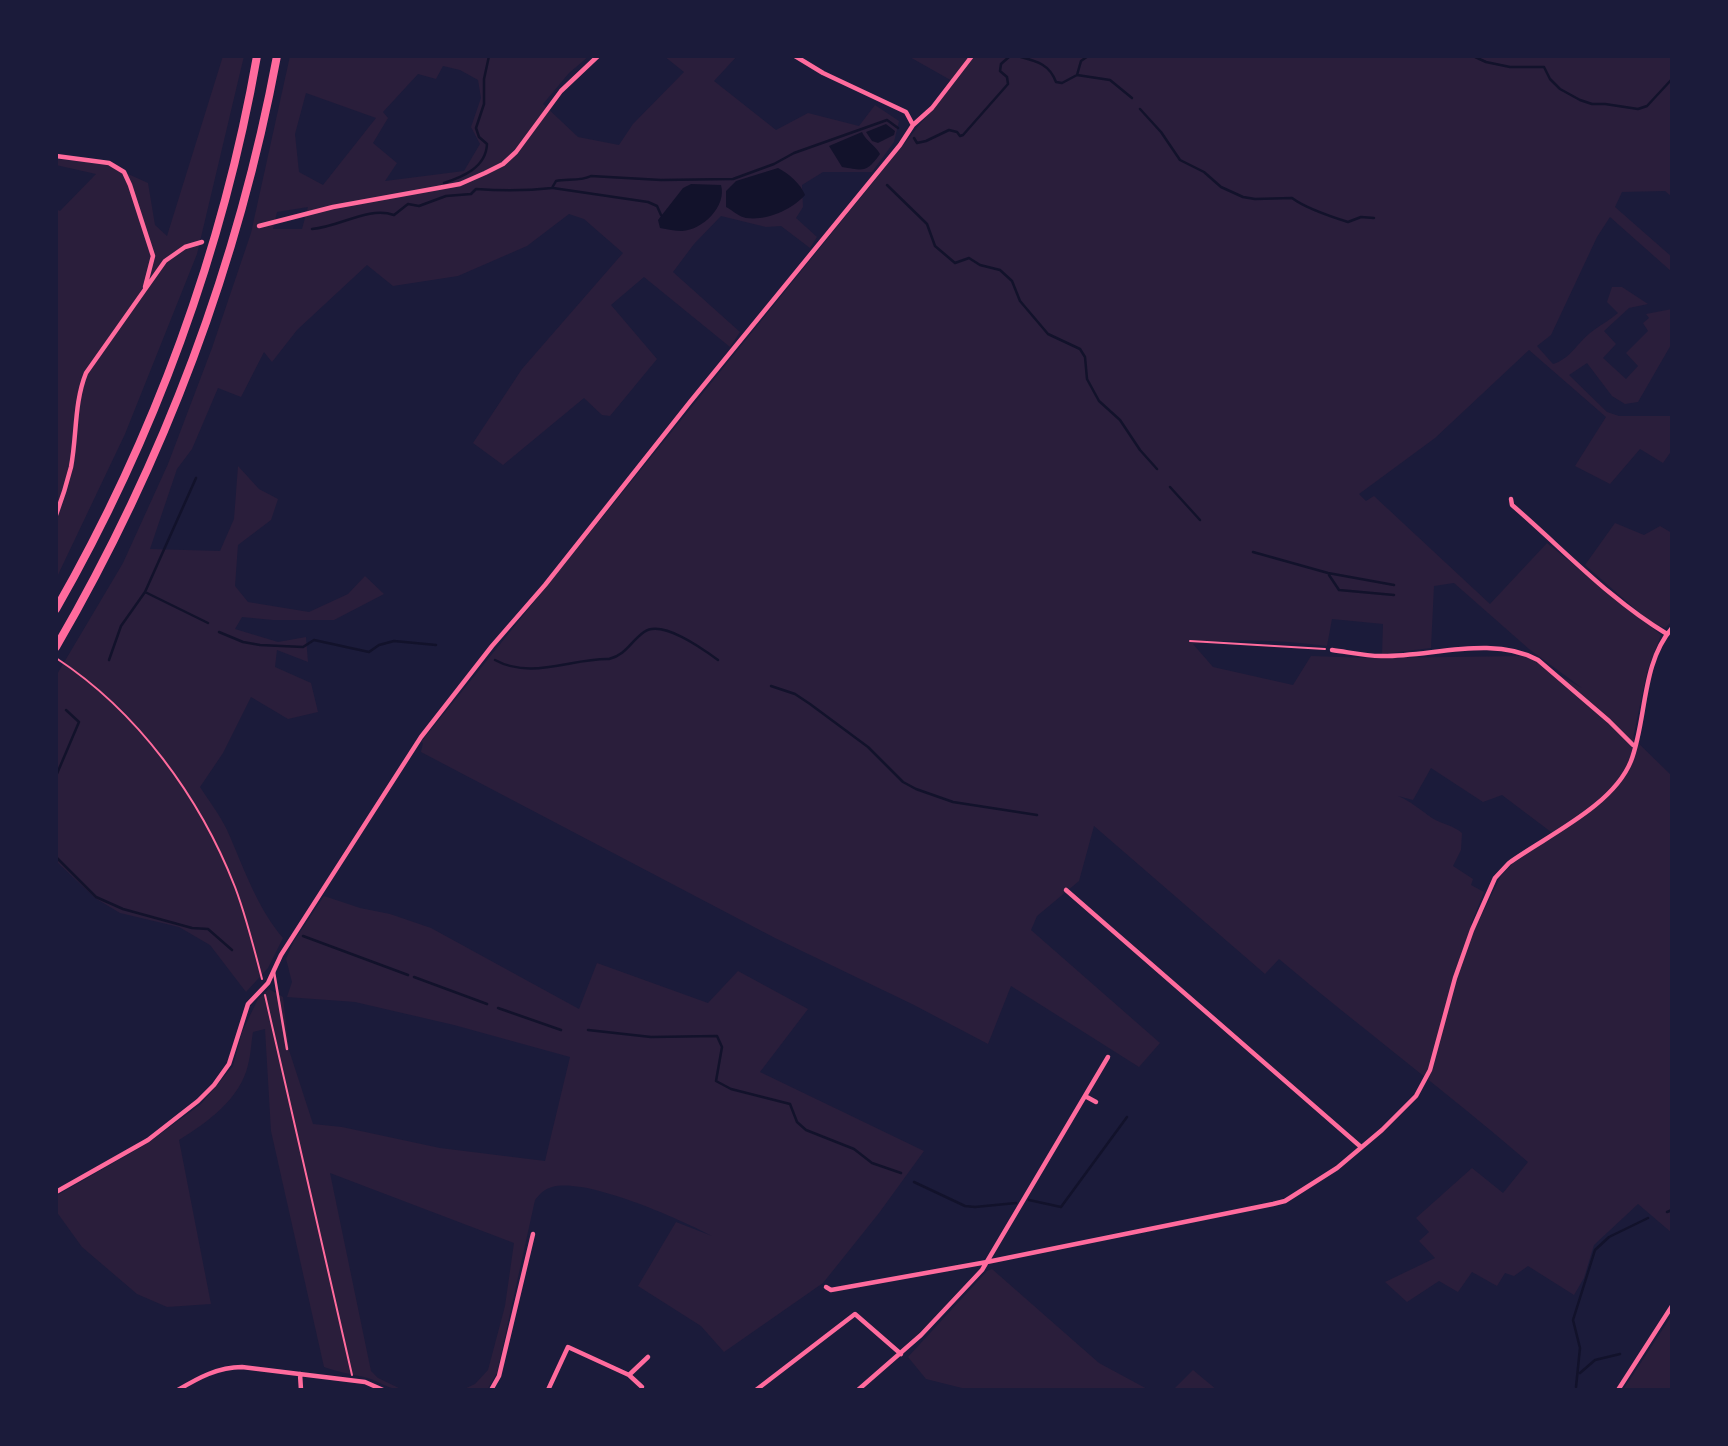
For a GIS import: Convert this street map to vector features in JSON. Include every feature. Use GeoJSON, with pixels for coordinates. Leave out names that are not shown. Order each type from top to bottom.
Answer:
{"type":"FeatureCollection","features":[{"type":"Feature","properties":{"kind":"highway"},"geometry":{"type":"LineString","coordinates":[[56,609],[111,506],[171,367],[213,244],[237,153],[257,56]]}},
{"type":"Feature","properties":{"kind":"highway"},"geometry":{"type":"LineString","coordinates":[[56,647],[133,503],[190,371],[233,242],[255,162],[278,56]]}},
{"type":"Feature","properties":{"kind":"street"},"geometry":{"type":"LineString","coordinates":[[259,226],[333,207],[449,187],[503,164],[516,152],[561,91],[598,56]]}},
{"type":"Feature","properties":{"kind":"street"},"geometry":{"type":"LineString","coordinates":[[796,56],[823,73],[906,112],[913,125]]}},
{"type":"Feature","properties":{"kind":"street"},"geometry":{"type":"LineString","coordinates":[[56,1192],[148,1140],[206,1093],[229,1064],[248,1004],[274,972],[281,955],[421,737],[900,145],[913,125],[932,108],[972,56]]}},
{"type":"Feature","properties":{"kind":"street"},"geometry":{"type":"LineString","coordinates":[[56,156],[109,163],[124,172],[153,256],[142,294]]}},
{"type":"Feature","properties":{"kind":"street"},"geometry":{"type":"LineString","coordinates":[[56,515],[71,466],[76,411],[86,373],[165,261],[185,247],[202,242]]}},
{"type":"Feature","properties":{"kind":"street"},"geometry":{"type":"LineString","coordinates":[[1511,499],[1512,505],[1590,574],[1650,624],[1667,634]]}},
{"type":"Feature","properties":{"kind":"street"},"geometry":{"type":"LineString","coordinates":[[829,1288],[987,1262],[1285,1201],[1337,1168],[1384,1129],[1416,1096],[1430,1070],[1455,978],[1495,878],[1509,863],[1610,794],[1630,762],[1656,654],[1672,628]]}},
{"type":"Feature","properties":{"kind":"street"},"geometry":{"type":"LineString","coordinates":[[1332,650],[1381,656],[1446,649],[1526,654],[1538,660],[1634,746]]}},
{"type":"Feature","properties":{"kind":"street"},"geometry":{"type":"LineString","coordinates":[[1066,890],[1361,1147]]}},
{"type":"Feature","properties":{"kind":"street"},"geometry":{"type":"LineString","coordinates":[[858,1390],[921,1335],[987,1262],[1108,1057]]}},
{"type":"Feature","properties":{"kind":"street"},"geometry":{"type":"LineString","coordinates":[[1085,1096],[1097,1102]]}},
{"type":"Feature","properties":{"kind":"street"},"geometry":{"type":"LineString","coordinates":[[491,1390],[499,1376],[533,1234]]}},
{"type":"Feature","properties":{"kind":"street"},"geometry":{"type":"LineString","coordinates":[[1618,1390],[1672,1307]]}},
{"type":"Feature","properties":{"kind":"street"},"geometry":{"type":"LineString","coordinates":[[756,1390],[855,1314],[901,1354]]}},
{"type":"Feature","properties":{"kind":"street"},"geometry":{"type":"LineString","coordinates":[[548,1390],[568,1347],[629,1375],[642,1387]]}},
{"type":"Feature","properties":{"kind":"street"},"geometry":{"type":"LineString","coordinates":[[629,1375],[648,1357]]}},
{"type":"Feature","properties":{"kind":"street"},"geometry":{"type":"LineString","coordinates":[[178,1390],[227,1367],[365,1382],[383,1390]]}},
{"type":"Feature","properties":{"kind":"street"},"geometry":{"type":"LineString","coordinates":[[300,1374],[301,1390]]}},
{"type":"Feature","properties":{"kind":"lane"},"geometry":{"type":"LineString","coordinates":[[274,972],[287,1049]]}},
{"type":"Feature","properties":{"kind":"path"},"geometry":{"type":"LineString","coordinates":[[1190,641],[1332,650]]}},
{"type":"Feature","properties":{"kind":"path"},"geometry":{"type":"LineString","coordinates":[[56,658],[121,712],[155,750],[187,794],[231,878],[262,979]]}},
{"type":"Feature","properties":{"kind":"path"},"geometry":{"type":"LineString","coordinates":[[266,997],[353,1378]]}},
{"type":"Feature","properties":{"kind":"shaded area"},"geometry":{"type":"Polygon","coordinates":[[[223,56],[244,56],[197,254],[125,434],[56,579],[56,209],[60,211],[96,174],[56,165],[56,159],[106,164],[148,183],[155,225],[167,236],[223,56]]]}},
{"type":"Feature","properties":{"kind":"shaded area"},"geometry":{"type":"Polygon","coordinates":[[[290,56],[589,56],[569,73],[543,104],[578,137],[619,145],[633,124],[684,72],[664,56],[737,56],[714,81],[776,130],[808,113],[859,126],[875,105],[899,121],[894,142],[872,172],[823,172],[802,185],[803,207],[796,218],[817,237],[810,248],[781,226],[766,227],[721,216],[694,244],[673,272],[740,332],[730,347],[644,277],[611,305],[657,359],[610,416],[602,415],[584,398],[503,465],[473,443],[522,369],[623,253],[584,219],[569,214],[527,246],[458,276],[393,286],[367,265],[297,330],[272,362],[264,352],[241,397],[218,388],[192,449],[177,469],[150,549],[220,551],[234,519],[238,466],[259,489],[278,499],[271,520],[238,545],[235,586],[248,602],[309,612],[348,594],[365,576],[384,594],[334,620],[242,617],[235,629],[278,642],[306,637],[308,662],[277,650],[275,667],[311,683],[318,712],[288,719],[251,697],[223,753],[200,787],[224,824],[258,900],[283,938],[268,968],[246,992],[210,945],[179,927],[120,913],[95,898],[56,861],[56,676],[123,563],[168,464],[212,348],[251,233],[290,56]],[[443,66],[436,79],[418,74],[383,112],[388,118],[373,143],[397,163],[385,181],[464,171],[480,144],[471,127],[481,98],[478,80],[460,70],[443,66]],[[306,93],[295,134],[299,172],[323,185],[376,118],[306,93]],[[308,207],[277,212],[273,229],[302,229],[308,207]]]}},
{"type":"Feature","properties":{"kind":"shaded area"},"geometry":{"type":"Polygon","coordinates":[[[908,56],[1672,56],[1672,197],[1665,191],[1622,192],[1615,207],[1672,257],[1672,272],[1610,217],[1597,237],[1551,335],[1537,346],[1553,364],[1565,358],[1589,334],[1618,313],[1607,302],[1612,287],[1622,287],[1648,304],[1629,308],[1604,331],[1616,344],[1603,358],[1626,379],[1638,366],[1626,353],[1648,331],[1643,323],[1649,318],[1646,314],[1672,309],[1672,343],[1638,402],[1625,404],[1612,396],[1587,363],[1569,375],[1607,412],[1619,416],[1672,416],[1672,450],[1663,463],[1640,449],[1610,484],[1575,466],[1606,417],[1529,350],[1435,438],[1359,494],[1366,501],[1374,496],[1490,604],[1547,543],[1661,635],[1647,672],[1633,738],[1672,776],[1672,1233],[1638,1204],[1594,1245],[1584,1278],[1574,1295],[1528,1266],[1514,1276],[1505,1273],[1497,1286],[1472,1272],[1458,1292],[1439,1281],[1407,1302],[1385,1282],[1435,1258],[1419,1241],[1429,1232],[1416,1218],[1472,1168],[1503,1193],[1528,1162],[1279,959],[1265,974],[1094,826],[1079,881],[1037,916],[1031,930],[1160,1043],[1139,1067],[1011,986],[988,1044],[775,938],[421,752],[421,742],[954,82],[908,56]],[[1454,583],[1434,586],[1431,648],[1382,654],[1383,624],[1332,619],[1327,646],[1260,641],[1193,644],[1213,667],[1293,685],[1311,656],[1526,656],[1582,688],[1529,649],[1454,583]],[[1431,768],[1413,800],[1398,796],[1462,833],[1461,850],[1453,866],[1473,879],[1471,885],[1484,892],[1471,924],[1475,928],[1501,876],[1512,864],[1555,835],[1502,795],[1483,802],[1431,768]]]}},
{"type":"Feature","properties":{"kind":"shaded area"},"geometry":{"type":"Polygon","coordinates":[[[886,124],[895,131],[894,135],[878,143],[872,141],[866,132],[886,124]]]}},
{"type":"Feature","properties":{"kind":"shaded area"},"geometry":{"type":"Polygon","coordinates":[[[862,132],[880,154],[867,168],[842,167],[829,146],[862,132]]]}},
{"type":"Feature","properties":{"kind":"shaded area"},"geometry":{"type":"Polygon","coordinates":[[[778,168],[794,179],[805,195],[793,205],[770,216],[754,218],[743,217],[726,207],[726,191],[736,181],[778,168]]]}},
{"type":"Feature","properties":{"kind":"shaded area"},"geometry":{"type":"Polygon","coordinates":[[[691,184],[721,185],[722,193],[717,209],[705,222],[690,230],[660,228],[658,220],[683,188],[691,184]]]}},
{"type":"Feature","properties":{"kind":"shaded area"},"geometry":{"type":"Polygon","coordinates":[[[1615,523],[1644,535],[1660,526],[1672,533],[1672,621],[1665,628],[1650,622],[1585,565],[1615,523]]]}},
{"type":"Feature","properties":{"kind":"shaded area"},"geometry":{"type":"Polygon","coordinates":[[[324,896],[431,928],[579,1009],[597,963],[708,1003],[738,971],[808,1009],[760,1072],[924,1151],[823,1283],[724,1352],[701,1326],[638,1286],[676,1222],[712,1236],[656,1210],[609,1194],[567,1186],[547,1189],[535,1200],[497,1373],[487,1390],[462,1390],[475,1384],[488,1370],[505,1306],[514,1243],[330,1173],[371,1371],[378,1378],[403,1390],[398,1390],[369,1378],[324,1367],[271,1131],[265,1029],[253,1032],[249,1061],[238,1089],[211,1117],[179,1140],[211,1304],[167,1307],[137,1294],[82,1247],[56,1211],[56,1196],[148,1143],[201,1104],[233,1066],[242,1032],[258,999],[269,989],[283,997],[289,1050],[313,1124],[342,1127],[440,1148],[545,1161],[570,1057],[454,1025],[355,1002],[287,997],[292,982],[286,959],[294,941],[324,896]]]}},
{"type":"Feature","properties":{"kind":"shaded area"},"geometry":{"type":"Polygon","coordinates":[[[992,1269],[1099,1363],[1149,1390],[970,1390],[926,1379],[908,1357],[987,1271],[992,1269]]]}},
{"type":"Feature","properties":{"kind":"shaded area"},"geometry":{"type":"Polygon","coordinates":[[[1672,1315],[1672,1390],[1623,1390],[1672,1315]]]}},
{"type":"Feature","properties":{"kind":"shaded area"},"geometry":{"type":"Polygon","coordinates":[[[1193,1370],[1217,1390],[1173,1390],[1193,1370]]]}},
{"type":"Feature","properties":{"kind":"waterway"},"geometry":{"type":"LineString","coordinates":[[444,183],[472,170],[486,152],[487,144],[479,137],[476,128],[484,104],[484,79],[489,56]]}},
{"type":"Feature","properties":{"kind":"waterway"},"geometry":{"type":"LineString","coordinates":[[914,138],[917,143],[926,141],[949,130],[963,135],[1008,84],[1007,77],[1000,71],[1001,64],[1010,56]]}},
{"type":"Feature","properties":{"kind":"waterway"},"geometry":{"type":"LineString","coordinates":[[1017,56],[1041,64],[1056,82],[1062,83],[1077,75],[1081,61],[1088,56]]}},
{"type":"Feature","properties":{"kind":"waterway"},"geometry":{"type":"LineString","coordinates":[[1473,56],[1510,67],[1544,67],[1550,79],[1560,89],[1592,104],[1638,109],[1647,106],[1672,79]]}},
{"type":"Feature","properties":{"kind":"waterway"},"geometry":{"type":"LineString","coordinates":[[1077,75],[1110,80],[1132,98]]}},
{"type":"Feature","properties":{"kind":"waterway"},"geometry":{"type":"LineString","coordinates":[[1140,109],[1161,132],[1180,160],[1204,172],[1221,187],[1243,197],[1255,199],[1292,198],[1326,215],[1348,222],[1361,217],[1374,218]]}},
{"type":"Feature","properties":{"kind":"waterway"},"geometry":{"type":"LineString","coordinates":[[312,229],[374,213],[394,215],[408,204],[419,206],[446,196],[471,194],[476,189],[552,188],[556,181],[591,176],[661,180],[733,179],[774,164],[794,153],[887,120],[898,128]]}},
{"type":"Feature","properties":{"kind":"waterway"},"geometry":{"type":"LineString","coordinates":[[887,185],[927,224],[935,246],[955,263],[969,258],[980,265],[1000,270],[1012,281],[1020,301],[1048,334],[1080,349],[1085,357],[1087,379],[1099,401],[1120,420],[1140,450],[1157,469]]}},
{"type":"Feature","properties":{"kind":"waterway"},"geometry":{"type":"LineString","coordinates":[[553,188],[648,202],[657,206],[661,215]]}},
{"type":"Feature","properties":{"kind":"waterway"},"geometry":{"type":"LineString","coordinates":[[109,660],[121,626],[145,592],[196,478]]}},
{"type":"Feature","properties":{"kind":"waterway"},"geometry":{"type":"LineString","coordinates":[[1170,487],[1200,520]]}},
{"type":"Feature","properties":{"kind":"waterway"},"geometry":{"type":"LineString","coordinates":[[1253,552],[1328,573],[1394,585]]}},
{"type":"Feature","properties":{"kind":"waterway"},"geometry":{"type":"LineString","coordinates":[[1329,575],[1339,590],[1394,595]]}},
{"type":"Feature","properties":{"kind":"waterway"},"geometry":{"type":"LineString","coordinates":[[145,592],[208,623]]}},
{"type":"Feature","properties":{"kind":"waterway"},"geometry":{"type":"LineString","coordinates":[[495,660],[509,666],[537,668],[609,659],[620,654],[644,632],[652,629],[661,629],[682,637],[718,660]]}},
{"type":"Feature","properties":{"kind":"waterway"},"geometry":{"type":"LineString","coordinates":[[219,632],[243,642],[260,645],[303,647],[314,640],[369,652],[379,645],[394,641],[436,645]]}},
{"type":"Feature","properties":{"kind":"waterway"},"geometry":{"type":"LineString","coordinates":[[771,686],[795,694],[810,704],[868,747],[903,782],[916,789],[953,802],[1037,815]]}},
{"type":"Feature","properties":{"kind":"waterway"},"geometry":{"type":"LineString","coordinates":[[56,776],[79,722],[66,710]]}},
{"type":"Feature","properties":{"kind":"waterway"},"geometry":{"type":"LineString","coordinates":[[56,857],[96,897],[123,909],[192,928],[208,929],[232,950]]}},
{"type":"Feature","properties":{"kind":"waterway"},"geometry":{"type":"LineString","coordinates":[[303,936],[408,975]]}},
{"type":"Feature","properties":{"kind":"waterway"},"geometry":{"type":"LineString","coordinates":[[414,977],[487,1004]]}},
{"type":"Feature","properties":{"kind":"waterway"},"geometry":{"type":"LineString","coordinates":[[498,1008],[561,1030]]}},
{"type":"Feature","properties":{"kind":"waterway"},"geometry":{"type":"LineString","coordinates":[[588,1030],[651,1037],[717,1036],[722,1047],[716,1081],[731,1089],[790,1104],[797,1122],[806,1130],[854,1149],[872,1163],[901,1173]]}},
{"type":"Feature","properties":{"kind":"waterway"},"geometry":{"type":"LineString","coordinates":[[1029,1200],[1061,1207],[1127,1117]]}},
{"type":"Feature","properties":{"kind":"waterway"},"geometry":{"type":"LineString","coordinates":[[914,1182],[965,1206],[1016,1203]]}},
{"type":"Feature","properties":{"kind":"waterway"},"geometry":{"type":"LineString","coordinates":[[1667,1212],[1672,1210]]}},
{"type":"Feature","properties":{"kind":"waterway"},"geometry":{"type":"LineString","coordinates":[[1576,1387],[1580,1348],[1573,1320],[1595,1250],[1609,1237],[1648,1218]]}},
{"type":"Feature","properties":{"kind":"waterway"},"geometry":{"type":"LineString","coordinates":[[1580,1373],[1595,1360],[1620,1354]]}}]}
